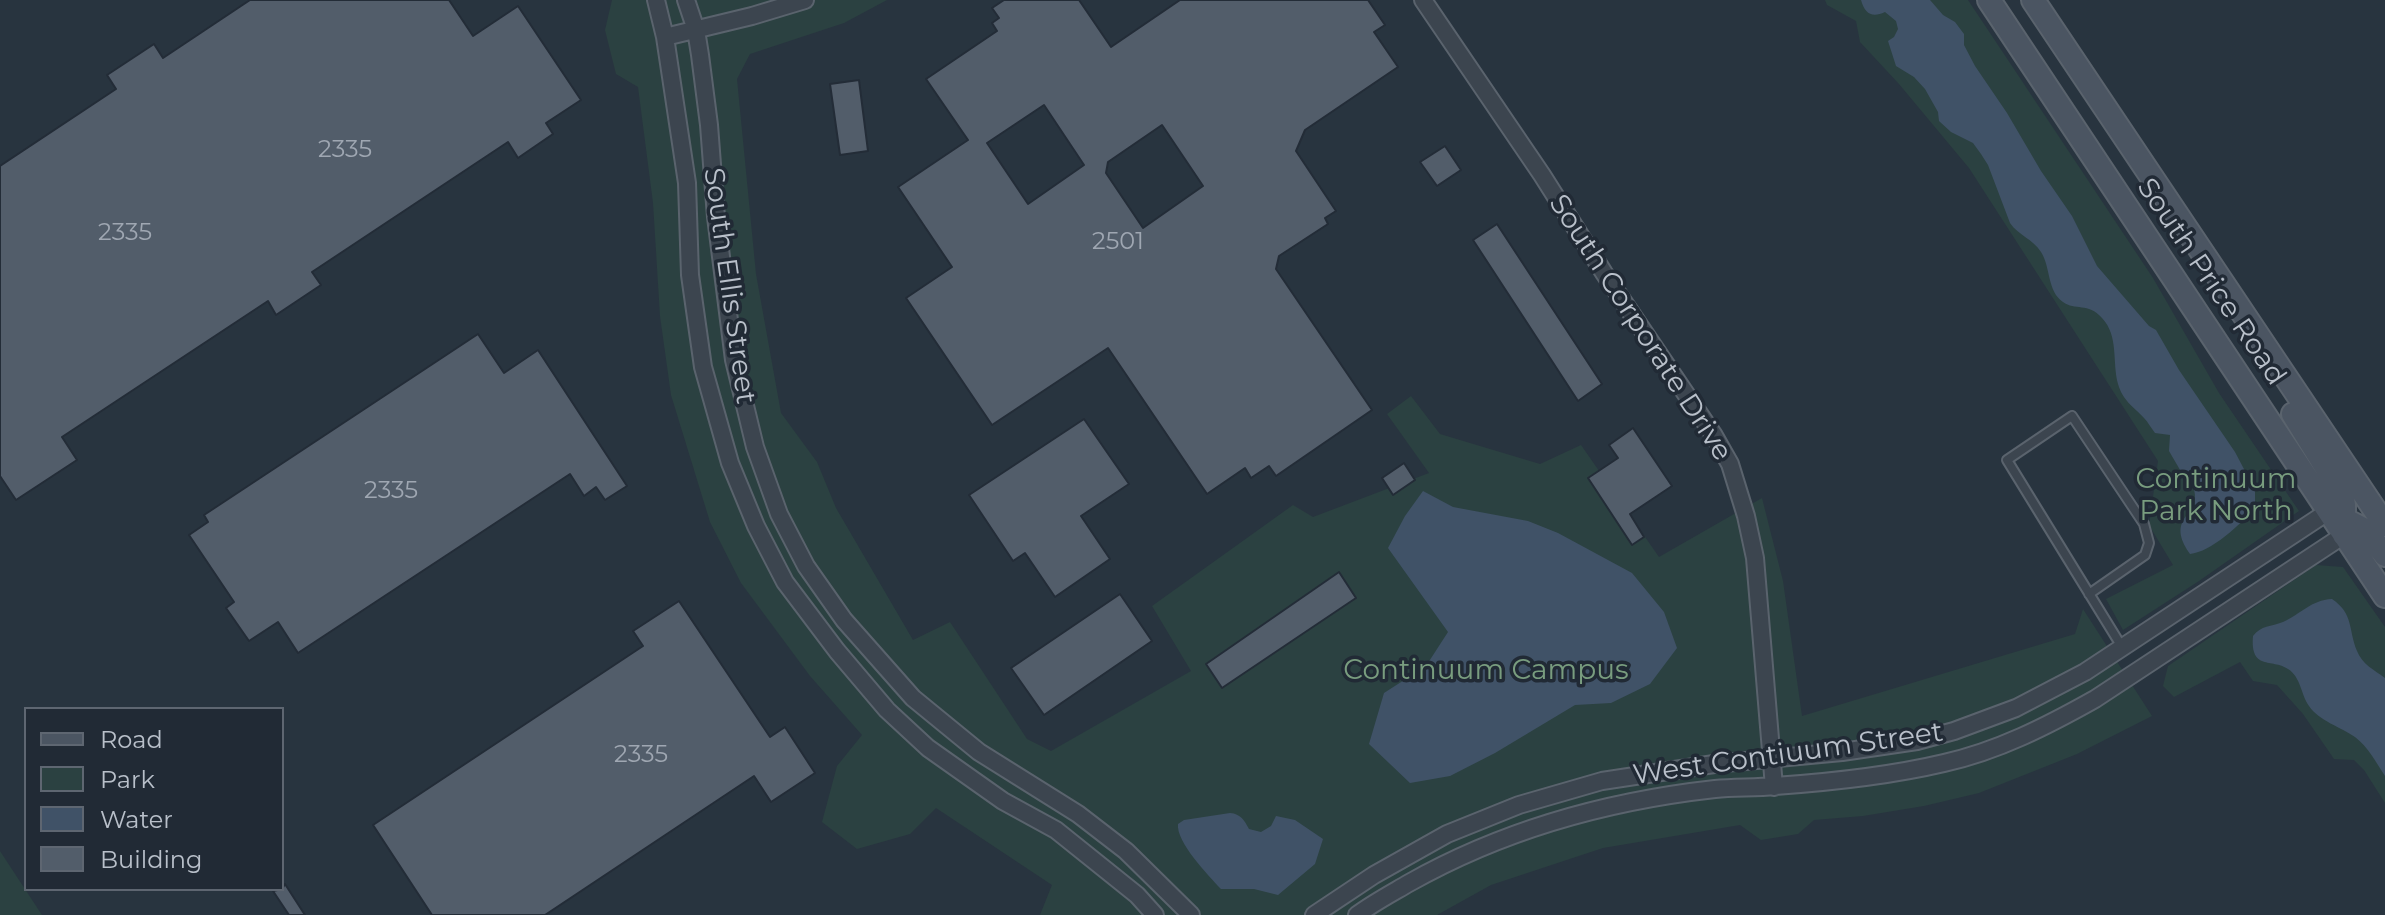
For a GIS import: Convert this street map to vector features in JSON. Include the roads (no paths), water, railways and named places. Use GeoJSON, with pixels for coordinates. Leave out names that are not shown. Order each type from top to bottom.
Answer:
{"type":"FeatureCollection","features":[{"type":"Feature","properties":{"kind":"main road","name":"South Price Road"},"geometry":{"type":"LineString","coordinates":[[1989,0],[2339,522],[2385,596]]}},
{"type":"Feature","properties":{"kind":"main road","name":"South Price Road"},"geometry":{"type":"LineString","coordinates":[[2033,0],[2385,525]]}},
{"type":"Feature","properties":{"kind":"main road"},"geometry":{"type":"LineString","coordinates":[[2252,326],[2279,393],[2337,484],[2344,505],[2339,522],[2365,530],[2385,555]]}},
{"type":"Feature","properties":{"kind":"street","name":"South Ellis Street"},"geometry":{"type":"LineString","coordinates":[[656,0],[665,37],[687,183],[690,275],[703,367],[730,463],[756,526],[785,582],[887,710],[928,748],[1003,801],[1056,830],[1137,895],[1155,915]]}},
{"type":"Feature","properties":{"kind":"street","name":"South Ellis Street"},"geometry":{"type":"LineString","coordinates":[[686,0],[696,30],[734,360],[755,447],[779,514],[806,566],[844,620],[913,698],[979,752],[1078,814],[1126,851],[1191,915]]}},
{"type":"Feature","properties":{"kind":"street"},"geometry":{"type":"LineString","coordinates":[[665,37],[805,0]]}},
{"type":"Feature","properties":{"kind":"street","name":"South Corporate Drive"},"geometry":{"type":"LineString","coordinates":[[1423,0],[1542,175],[1730,464],[1755,558],[1774,787]]}},
{"type":"Feature","properties":{"kind":"street","name":"West Contiuum Street"},"geometry":{"type":"LineString","coordinates":[[1314,915],[1374,875],[1447,834],[1519,805],[1602,781],[1714,764],[1917,741],[1989,719],[2044,695],[2085,672],[2122,647],[2339,522]]}},
{"type":"Feature","properties":{"kind":"street","name":"West Contiuum Street"},"geometry":{"type":"LineString","coordinates":[[1357,915],[1431,871],[1486,846],[1561,819],[1658,796],[1774,787],[1916,769],[1982,752],[2058,720],[2138,671],[2339,522]]}},
{"type":"Feature","properties":{"kind":"street"},"geometry":{"type":"LineString","coordinates":[[2122,647],[2138,671]]}},
{"type":"Feature","properties":{"kind":"lane"},"geometry":{"type":"LineString","coordinates":[[2089,594],[2145,555],[2149,543],[2144,524],[2072,416],[2007,460],[2089,594],[2122,647]]}},
{"type":"Feature","properties":{"kind":"water"},"geometry":{"type":"Polygon","coordinates":[[[1861,0],[1930,0],[1964,34],[1964,45],[1975,66],[2072,216],[2097,266],[2149,326],[2156,330],[2179,370],[2235,452],[2255,490],[2255,508],[2216,543],[2190,554],[2184,544],[2181,526],[2186,516],[2192,515],[2194,510],[2193,484],[2188,474],[2183,475],[2169,451],[2170,435],[2155,433],[2123,395],[2116,376],[2113,341],[2107,325],[2097,313],[2068,305],[2054,292],[2041,252],[2010,223],[1981,154],[1973,143],[1951,132],[1939,121],[1938,112],[1925,89],[1914,77],[1896,66],[1888,41],[1898,29],[1896,21],[1885,12],[1870,14],[1861,0]]]}},
{"type":"Feature","properties":{"kind":"water"},"geometry":{"type":"Polygon","coordinates":[[[1423,491],[1453,507],[1528,521],[1558,533],[1632,573],[1664,612],[1677,648],[1650,684],[1611,703],[1575,705],[1450,776],[1410,783],[1369,744],[1384,693],[1426,666],[1448,632],[1388,548],[1423,491]]]}},
{"type":"Feature","properties":{"kind":"water"},"geometry":{"type":"Polygon","coordinates":[[[2332,599],[2347,616],[2359,656],[2385,678],[2385,776],[2360,741],[2313,711],[2292,672],[2282,666],[2263,662],[2255,654],[2253,636],[2259,630],[2283,622],[2318,602],[2332,599]]]}},
{"type":"Feature","properties":{"kind":"water"},"geometry":{"type":"Polygon","coordinates":[[[1230,813],[1242,818],[1249,829],[1261,832],[1271,826],[1276,816],[1295,820],[1323,839],[1315,864],[1278,895],[1254,889],[1221,889],[1187,849],[1178,824],[1184,820],[1230,813]]]}},
{"type":"Feature","properties":{"kind":"park label","name":"Continuum Park North"},"geometry":{"type":"Point","coordinates":[2216,496]}},
{"type":"Feature","properties":{"kind":"park label","name":"Continuum Campus"},"geometry":{"type":"Point","coordinates":[1486,671]}}]}
